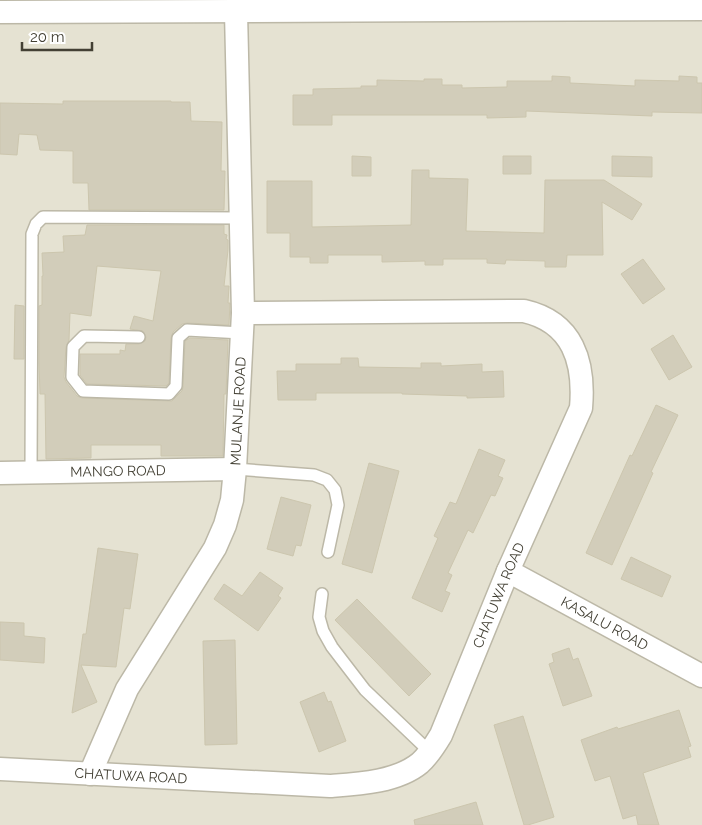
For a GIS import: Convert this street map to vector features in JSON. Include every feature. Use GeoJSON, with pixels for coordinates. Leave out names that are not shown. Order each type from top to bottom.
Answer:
{"type":"FeatureCollection","features":[{"type":"Feature","properties":{"kind":"street"},"geometry":{"type":"LineString","coordinates":[[0,12],[702,9]]}},
{"type":"Feature","properties":{"kind":"street","name":"MULANJE ROAD"},"geometry":{"type":"LineString","coordinates":[[90,774],[126,690],[215,548],[230,508],[235,469],[242,323],[236,12]]}},
{"type":"Feature","properties":{"kind":"street","name":"CHATUWA ROAD"},"geometry":{"type":"LineString","coordinates":[[0,769],[330,786],[365,784],[404,773],[419,764],[430,752],[441,734],[508,571],[581,408],[583,386],[580,366],[573,347],[561,330],[548,320],[538,314],[524,312],[242,323]]}},
{"type":"Feature","properties":{"kind":"street","name":"MANGO ROAD"},"geometry":{"type":"LineString","coordinates":[[0,473],[235,469]]}},
{"type":"Feature","properties":{"kind":"street","name":"KASALU ROAD"},"geometry":{"type":"LineString","coordinates":[[508,571],[702,676]]}},
{"type":"Feature","properties":{"kind":"lane"},"geometry":{"type":"LineString","coordinates":[[31,473],[32,234],[36,224],[43,217],[241,218]]}},
{"type":"Feature","properties":{"kind":"lane"},"geometry":{"type":"LineString","coordinates":[[139,338],[84,336],[73,347],[72,377],[83,391],[169,394],[176,386],[178,338],[187,330],[242,323]]}},
{"type":"Feature","properties":{"kind":"lane"},"geometry":{"type":"LineString","coordinates":[[235,469],[314,475],[327,480],[335,490],[338,505],[328,552]]}},
{"type":"Feature","properties":{"kind":"lane"},"geometry":{"type":"LineString","coordinates":[[322,594],[319,617],[323,631],[332,647],[365,690],[430,752]]}},
{"type":"Feature","properties":{"kind":"shaded area"},"geometry":{"type":"Polygon","coordinates":[[[0,0],[702,0],[702,825],[0,825],[0,0]]]}},
{"type":"Feature","properties":{"kind":"building"},"geometry":{"type":"Polygon","coordinates":[[[552,76],[570,77],[570,83],[635,86],[635,80],[679,81],[679,76],[697,77],[697,83],[702,83],[702,113],[652,112],[652,116],[526,111],[526,117],[487,118],[487,115],[332,115],[332,125],[293,125],[293,95],[313,95],[313,89],[361,88],[361,86],[377,86],[377,80],[424,81],[424,79],[442,79],[442,85],[462,85],[462,88],[507,87],[507,81],[552,81],[552,76]]]}},
{"type":"Feature","properties":{"kind":"building"},"geometry":{"type":"Polygon","coordinates":[[[63,101],[190,102],[191,121],[222,122],[221,171],[225,171],[224,210],[89,210],[88,183],[73,183],[73,151],[40,150],[37,135],[19,134],[17,155],[0,154],[0,103],[63,104],[63,101]]]}},
{"type":"Feature","properties":{"kind":"building"},"geometry":{"type":"Polygon","coordinates":[[[352,156],[371,157],[371,176],[352,176],[352,156]]]}},
{"type":"Feature","properties":{"kind":"building"},"geometry":{"type":"Polygon","coordinates":[[[503,156],[531,156],[531,174],[503,174],[503,156]]]}},
{"type":"Feature","properties":{"kind":"building"},"geometry":{"type":"Polygon","coordinates":[[[612,156],[652,157],[652,177],[612,176],[612,156]]]}},
{"type":"Feature","properties":{"kind":"building"},"geometry":{"type":"Polygon","coordinates":[[[412,170],[429,170],[429,178],[468,179],[466,231],[544,233],[545,180],[604,180],[642,204],[632,220],[602,202],[603,255],[567,255],[566,267],[545,267],[545,261],[506,260],[505,264],[487,263],[487,259],[443,259],[443,265],[425,265],[425,261],[382,262],[382,255],[328,255],[328,263],[310,263],[310,257],[290,257],[290,233],[267,233],[267,181],[312,181],[312,227],[411,225],[412,170]]]}},
{"type":"Feature","properties":{"kind":"building"},"geometry":{"type":"Polygon","coordinates":[[[87,225],[224,225],[224,234],[227,235],[226,239],[228,240],[224,286],[229,286],[229,325],[187,323],[182,324],[173,332],[171,338],[169,383],[166,386],[87,384],[80,375],[80,354],[120,354],[120,350],[125,351],[126,344],[139,344],[145,341],[146,337],[143,331],[130,329],[134,316],[153,321],[161,271],[97,266],[91,316],[70,313],[69,340],[66,347],[64,377],[77,396],[82,398],[172,401],[182,391],[183,387],[185,341],[190,338],[228,340],[226,394],[224,394],[223,456],[161,456],[161,445],[91,445],[91,458],[46,459],[45,394],[40,394],[39,363],[39,306],[42,305],[43,276],[42,253],[64,252],[63,236],[85,235],[87,225]]]}},
{"type":"Feature","properties":{"kind":"building"},"geometry":{"type":"Polygon","coordinates":[[[643,259],[665,289],[643,304],[621,274],[643,259]]]}},
{"type":"Feature","properties":{"kind":"building"},"geometry":{"type":"Polygon","coordinates":[[[15,305],[24,306],[24,359],[14,359],[15,305]]]}},
{"type":"Feature","properties":{"kind":"building"},"geometry":{"type":"Polygon","coordinates":[[[673,335],[692,367],[669,380],[651,349],[673,335]]]}},
{"type":"Feature","properties":{"kind":"building"},"geometry":{"type":"Polygon","coordinates":[[[341,358],[358,358],[359,367],[421,368],[421,363],[441,363],[441,366],[482,364],[482,372],[503,371],[504,397],[467,398],[467,396],[402,393],[316,393],[316,400],[278,400],[277,371],[296,371],[296,364],[341,364],[341,358]]]}},
{"type":"Feature","properties":{"kind":"building"},"geometry":{"type":"Polygon","coordinates":[[[656,405],[678,415],[651,472],[653,473],[612,565],[586,553],[630,455],[632,456],[656,405]]]}},
{"type":"Feature","properties":{"kind":"building"},"geometry":{"type":"Polygon","coordinates":[[[479,449],[505,460],[498,476],[503,478],[495,496],[491,495],[473,533],[468,530],[448,573],[452,575],[445,591],[450,593],[442,612],[412,598],[438,538],[434,536],[450,502],[456,504],[479,449]]]}},
{"type":"Feature","properties":{"kind":"building"},"geometry":{"type":"Polygon","coordinates":[[[369,463],[399,471],[372,573],[342,564],[369,463]]]}},
{"type":"Feature","properties":{"kind":"building"},"geometry":{"type":"Polygon","coordinates":[[[281,497],[311,505],[301,546],[296,545],[293,556],[267,549],[281,497]]]}},
{"type":"Feature","properties":{"kind":"building"},"geometry":{"type":"Polygon","coordinates":[[[98,548],[138,554],[130,609],[124,608],[116,667],[81,665],[97,702],[72,713],[83,634],[86,634],[98,548]]]}},
{"type":"Feature","properties":{"kind":"building"},"geometry":{"type":"Polygon","coordinates":[[[631,557],[671,576],[662,597],[621,579],[631,557]]]}},
{"type":"Feature","properties":{"kind":"building"},"geometry":{"type":"Polygon","coordinates":[[[260,572],[283,588],[278,596],[281,598],[258,631],[214,599],[224,584],[242,596],[260,572]]]}},
{"type":"Feature","properties":{"kind":"building"},"geometry":{"type":"Polygon","coordinates":[[[357,599],[431,674],[409,696],[335,620],[357,599]]]}},
{"type":"Feature","properties":{"kind":"building"},"geometry":{"type":"Polygon","coordinates":[[[0,622],[24,623],[24,636],[45,638],[44,663],[0,660],[0,622]]]}},
{"type":"Feature","properties":{"kind":"building"},"geometry":{"type":"Polygon","coordinates":[[[235,640],[237,744],[205,745],[203,641],[235,640]]]}},
{"type":"Feature","properties":{"kind":"building"},"geometry":{"type":"Polygon","coordinates":[[[569,648],[573,660],[578,658],[592,696],[563,706],[549,664],[554,662],[552,654],[569,648]]]}},
{"type":"Feature","properties":{"kind":"building"},"geometry":{"type":"Polygon","coordinates":[[[324,692],[328,702],[331,701],[346,741],[319,752],[300,702],[324,692]]]}},
{"type":"Feature","properties":{"kind":"building"},"geometry":{"type":"Polygon","coordinates":[[[679,710],[691,746],[688,747],[691,757],[643,773],[659,825],[638,825],[636,815],[623,819],[610,776],[595,781],[581,740],[617,727],[618,729],[679,710]]]}},
{"type":"Feature","properties":{"kind":"building"},"geometry":{"type":"Polygon","coordinates":[[[523,716],[554,817],[528,825],[524,825],[494,725],[523,716]]]}},
{"type":"Feature","properties":{"kind":"building"},"geometry":{"type":"Polygon","coordinates":[[[476,802],[483,825],[415,825],[414,820],[476,802]]]}}]}
